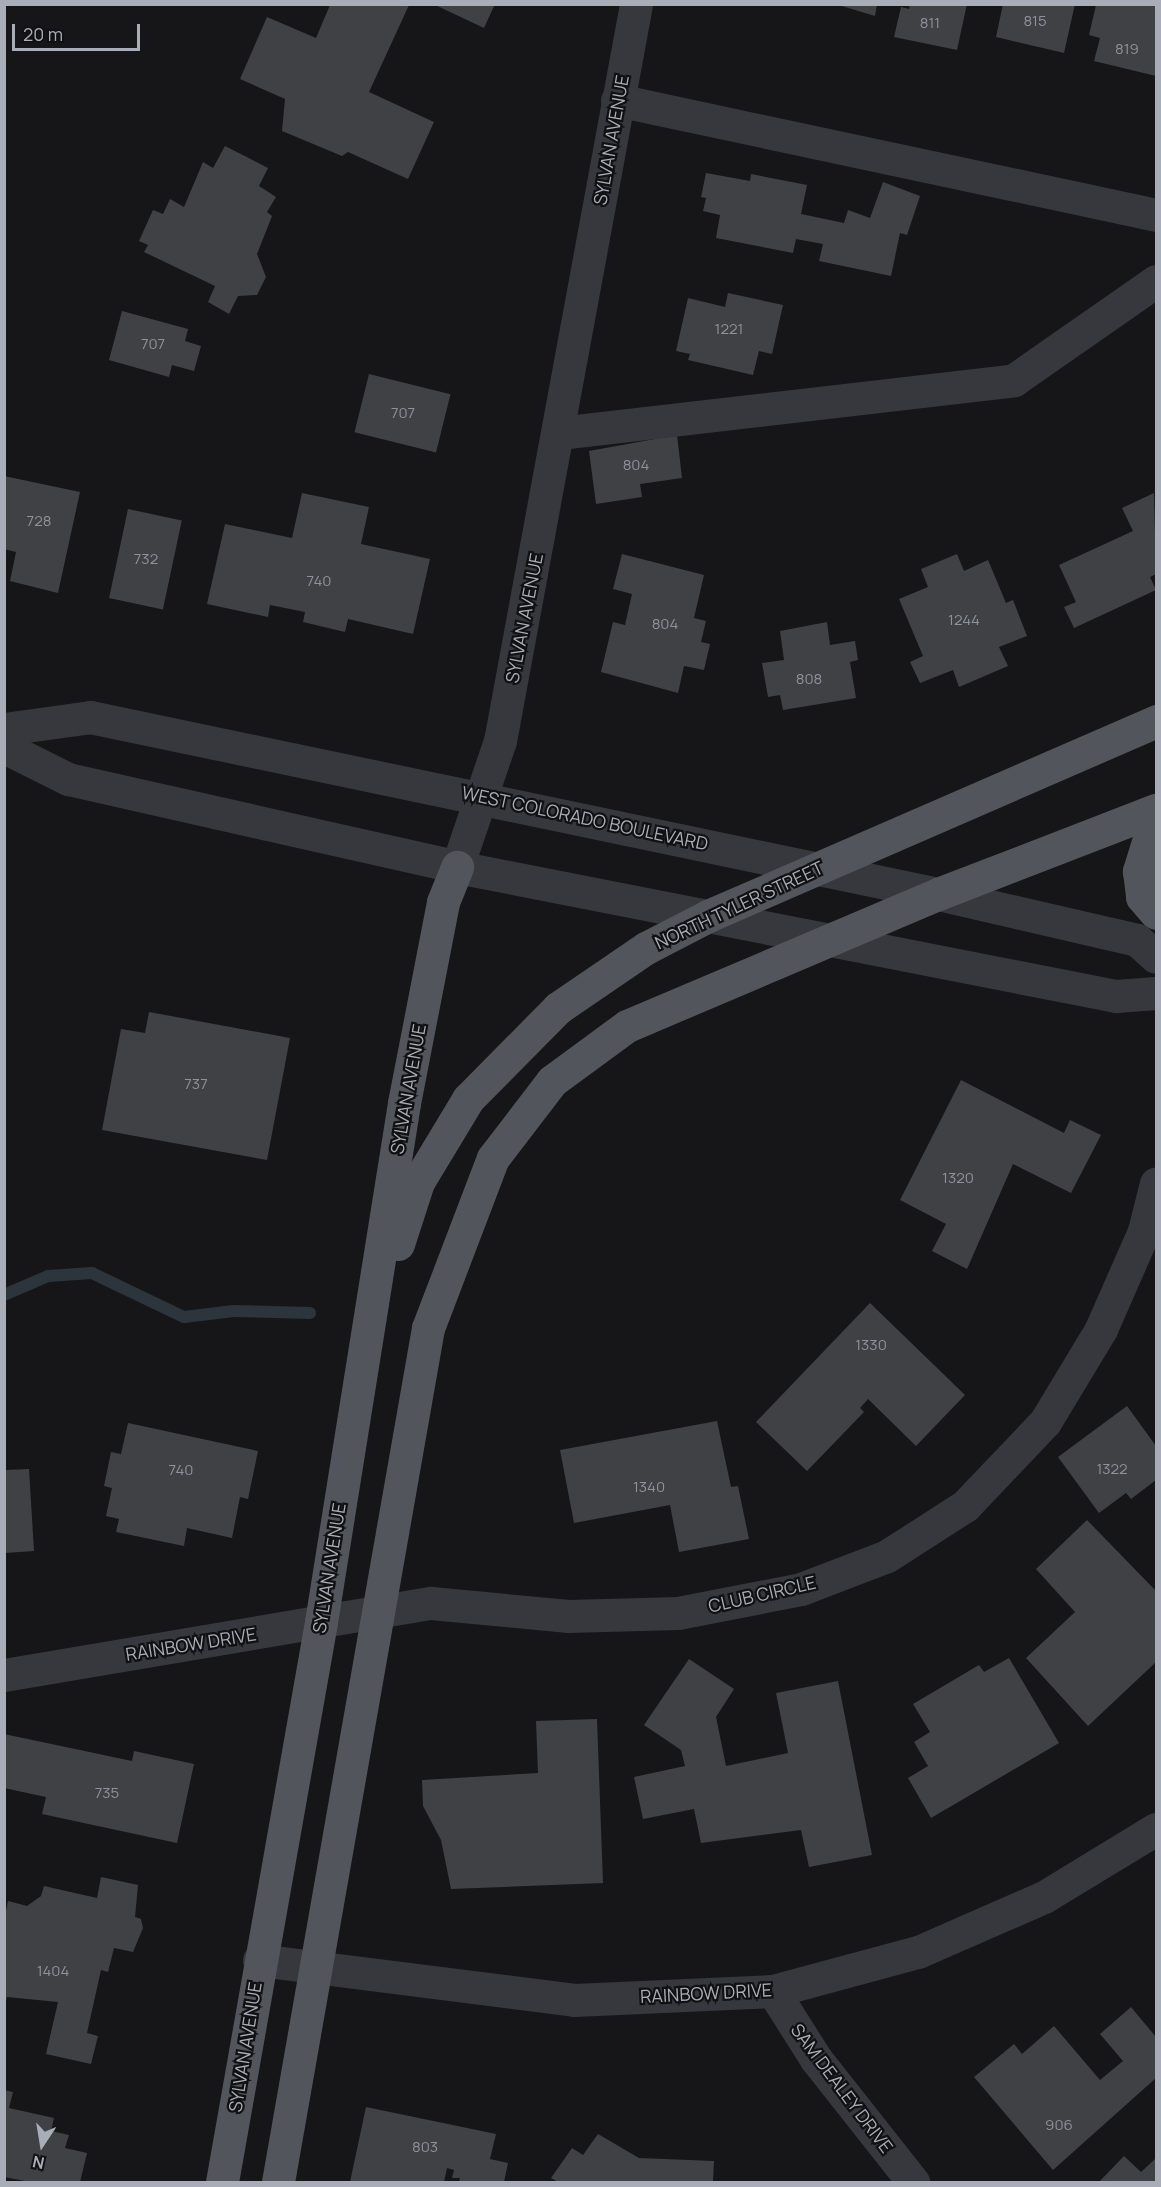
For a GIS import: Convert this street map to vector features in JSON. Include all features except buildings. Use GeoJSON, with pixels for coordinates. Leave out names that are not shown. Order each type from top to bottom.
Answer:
{"type":"FeatureCollection","features":[{"type":"Feature","properties":{"kind":"main road","name":"NORTH TYLER STREET"},"geometry":{"type":"LineString","coordinates":[[366,1340],[418,1182],[468,1099],[558,1008],[646,948],[708,915],[1156,721]]}},
{"type":"Feature","properties":{"kind":"main road"},"geometry":{"type":"LineString","coordinates":[[278,2182],[376,1612],[428,1328],[493,1158],[552,1081],[627,1026],[938,894],[1156,810]]}},
{"type":"Feature","properties":{"kind":"main road"},"geometry":{"type":"LineString","coordinates":[[1156,816],[1139,871],[1142,897],[1156,913]]}},
{"type":"Feature","properties":{"kind":"main road","name":"SYLVAN AVENUE"},"geometry":{"type":"LineString","coordinates":[[222,2182],[259,1960],[321,1622],[406,1092],[443,902],[457,867]]}},
{"type":"Feature","properties":{"kind":"street","name":"SYLVAN AVENUE"},"geometry":{"type":"LineString","coordinates":[[457,867],[500,741],[559,433],[636,4]]}},
{"type":"Feature","properties":{"kind":"street"},"geometry":{"type":"LineString","coordinates":[[617,100],[1156,215]]}},
{"type":"Feature","properties":{"kind":"street"},"geometry":{"type":"LineString","coordinates":[[559,433],[1014,380],[1156,280]]}},
{"type":"Feature","properties":{"kind":"street","name":"WEST COLORADO BOULEVARD"},"geometry":{"type":"LineString","coordinates":[[4,729],[90,717],[481,795],[938,894],[1137,940],[1156,957]]}},
{"type":"Feature","properties":{"kind":"street"},"geometry":{"type":"LineString","coordinates":[[4,747],[68,779],[457,867],[1116,996],[1156,993]]}},
{"type":"Feature","properties":{"kind":"street","name":"CLUB CIRCLE"},"geometry":{"type":"LineString","coordinates":[[376,1612],[431,1603],[568,1616],[678,1613],[801,1589],[887,1557],[965,1506],[1045,1422],[1101,1329],[1144,1231],[1156,1183]]}},
{"type":"Feature","properties":{"kind":"street","name":"RAINBOW DRIVE"},"geometry":{"type":"LineString","coordinates":[[4,1675],[376,1612]]}},
{"type":"Feature","properties":{"kind":"street","name":"RAINBOW DRIVE"},"geometry":{"type":"LineString","coordinates":[[259,1960],[315,1971],[574,2000],[773,1991],[918,1952],[1044,1898],[1156,1829]]}},
{"type":"Feature","properties":{"kind":"street","name":"SAM DEALEY DRIVE"},"geometry":{"type":"LineString","coordinates":[[773,1991],[816,2059],[913,2182]]}},
{"type":"Feature","properties":{"kind":"waterway"},"geometry":{"type":"LineString","coordinates":[[4,1295],[48,1276],[92,1273],[184,1317],[234,1311],[310,1313]]}}]}
